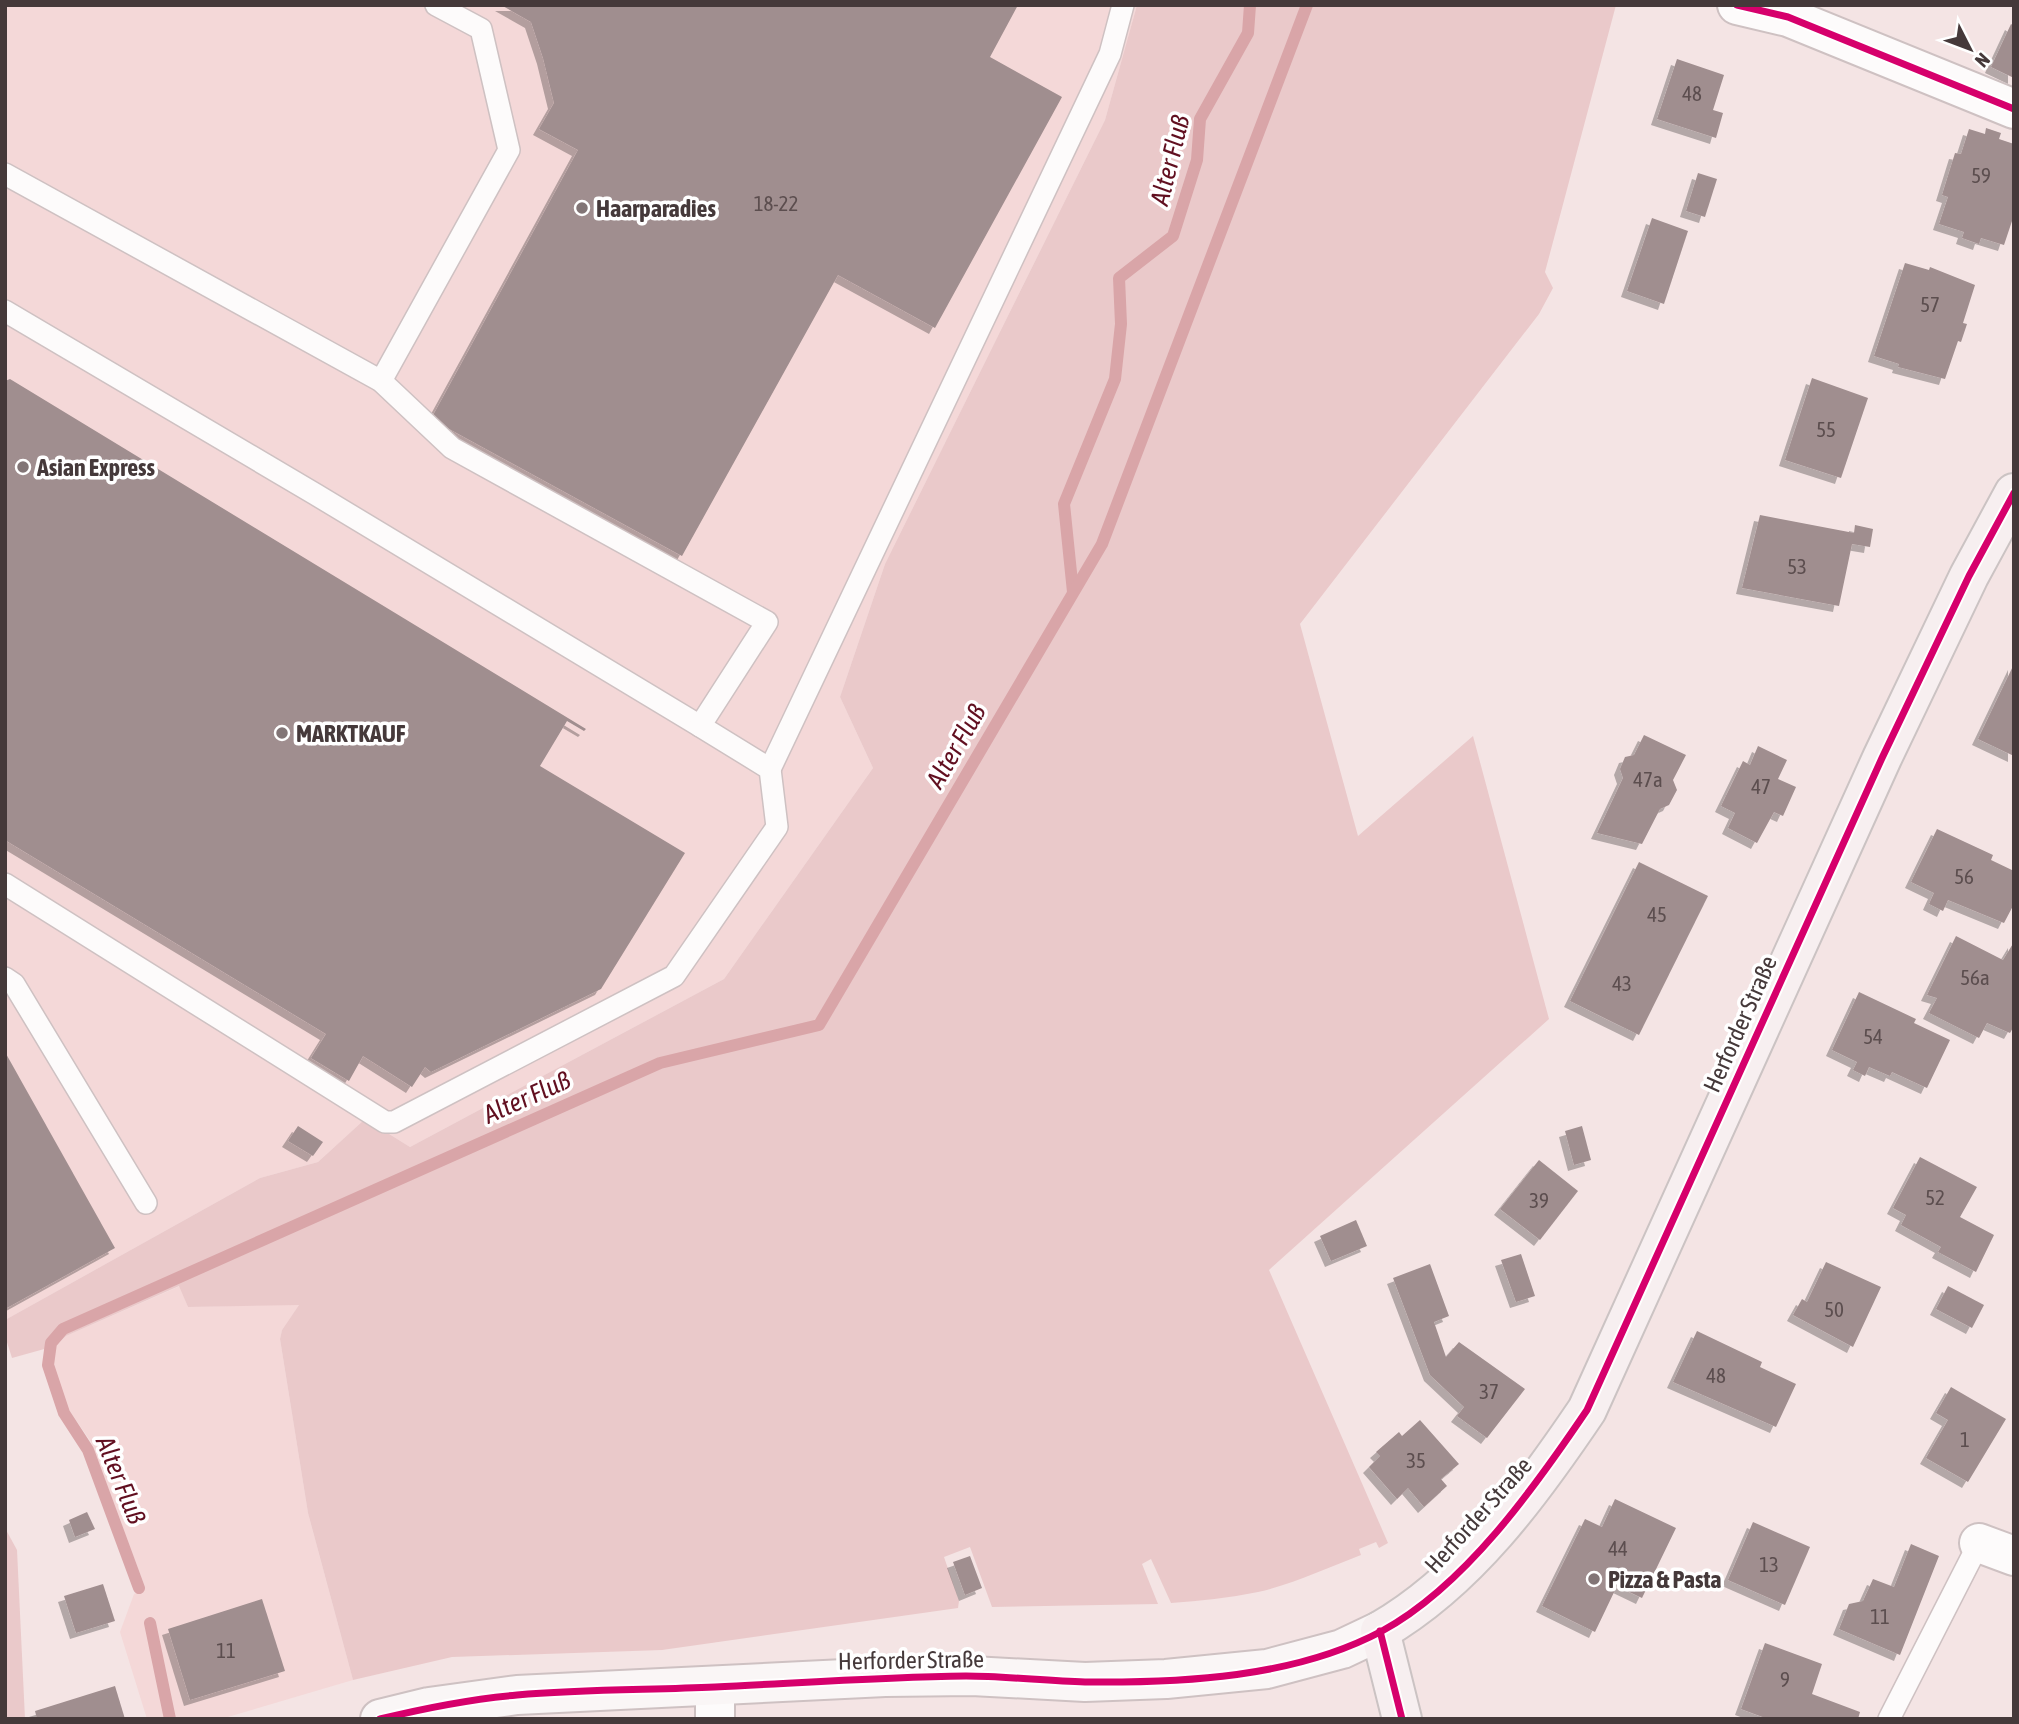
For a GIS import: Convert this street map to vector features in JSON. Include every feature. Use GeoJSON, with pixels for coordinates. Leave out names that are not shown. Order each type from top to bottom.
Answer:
{"type":"FeatureCollection","features":[{"type":"Feature","properties":{"kind":"main road","name":"Herforder Straße"},"geometry":{"type":"LineString","coordinates":[[1380,1632],[1456,1575],[1535,1488],[1587,1410],[1882,758],[1969,576],[2014,493]]}},
{"type":"Feature","properties":{"kind":"main road"},"geometry":{"type":"LineString","coordinates":[[1380,1632],[1402,1719]]}},
{"type":"Feature","properties":{"kind":"street"},"geometry":{"type":"LineString","coordinates":[[1737,5],[1788,17],[2014,109]]}},
{"type":"Feature","properties":{"kind":"street","name":"Herforder Straße"},"geometry":{"type":"LineString","coordinates":[[380,1719],[429,1707],[517,1695],[715,1703],[885,1677],[972,1676],[1085,1682],[1177,1678],[1267,1669],[1342,1649],[1380,1632]]}},
{"type":"Feature","properties":{"kind":"lane"},"geometry":{"type":"LineString","coordinates":[[381,381],[509,150],[481,29],[436,5]]}},
{"type":"Feature","properties":{"kind":"lane"},"geometry":{"type":"LineString","coordinates":[[5,884],[385,1122],[394,1122],[674,976],[777,827],[770,769],[1110,54],[1123,5]]}},
{"type":"Feature","properties":{"kind":"lane"},"geometry":{"type":"LineString","coordinates":[[5,174],[381,381],[452,448],[767,622],[700,726]]}},
{"type":"Feature","properties":{"kind":"lane"},"geometry":{"type":"LineString","coordinates":[[5,311],[315,494],[770,769]]}},
{"type":"Feature","properties":{"kind":"lane"},"geometry":{"type":"LineString","coordinates":[[5,978],[14,984],[146,1203]]}},
{"type":"Feature","properties":{"kind":"lane"},"geometry":{"type":"LineString","coordinates":[[1889,1719],[2003,1547]]}},
{"type":"Feature","properties":{"kind":"shaded area"},"geometry":{"type":"Polygon","coordinates":[[[5,5],[1137,5],[1105,120],[885,564],[840,697],[873,768],[724,979],[410,1147],[365,1119],[318,1162],[260,1178],[5,1320],[5,5]]]}},
{"type":"Feature","properties":{"kind":"shaded area"},"geometry":{"type":"Polygon","coordinates":[[[1137,5],[1616,5],[1545,272],[1553,288],[1539,314],[1300,624],[1358,836],[1473,736],[1549,1019],[1269,1270],[1388,1543],[1379,1548],[1376,1542],[1359,1549],[1361,1555],[1297,1580],[1271,1589],[1236,1596],[1171,1603],[1151,1559],[1142,1564],[1158,1604],[992,1607],[970,1547],[944,1557],[959,1601],[958,1608],[662,1650],[452,1657],[353,1680],[308,1513],[280,1339],[282,1330],[299,1305],[188,1307],[179,1286],[66,1336],[55,1346],[12,1358],[5,1336],[5,1320],[260,1178],[318,1162],[365,1119],[410,1147],[724,979],[873,768],[840,697],[885,564],[1105,120],[1137,5]]]}},
{"type":"Feature","properties":{"kind":"shaded area"},"geometry":{"type":"Polygon","coordinates":[[[180,1286],[188,1307],[300,1304],[282,1330],[280,1339],[308,1513],[353,1680],[221,1719],[147,1719],[120,1632],[134,1594],[145,1587],[91,1442],[67,1407],[53,1366],[55,1346],[66,1336],[180,1286]]]}},
{"type":"Feature","properties":{"kind":"shaded area"},"geometry":{"type":"Polygon","coordinates":[[[5,1528],[17,1550],[25,1719],[5,1719],[5,1528]]]}},
{"type":"Feature","properties":{"kind":"building"},"geometry":{"type":"Polygon","coordinates":[[[501,5],[1018,5],[990,57],[1062,97],[935,328],[838,275],[682,556],[431,419],[578,150],[539,129],[554,103],[543,58],[531,22],[501,5]]]}},
{"type":"Feature","properties":{"kind":"building"},"geometry":{"type":"Polygon","coordinates":[[[2011,24],[2014,26],[2014,78],[1991,67],[2011,24]]]}},
{"type":"Feature","properties":{"kind":"building"},"geometry":{"type":"Polygon","coordinates":[[[1677,59],[1724,75],[1713,110],[1723,113],[1716,138],[1657,119],[1677,59]]]}},
{"type":"Feature","properties":{"kind":"building"},"geometry":{"type":"Polygon","coordinates":[[[1986,128],[2001,133],[1999,139],[2014,144],[2014,215],[2004,245],[1981,238],[1979,244],[1962,238],[1964,232],[1939,224],[1948,197],[1942,195],[1955,153],[1961,154],[1969,129],[1985,134],[1986,128]]]}},
{"type":"Feature","properties":{"kind":"building"},"geometry":{"type":"Polygon","coordinates":[[[1698,173],[1717,179],[1705,217],[1686,211],[1698,173]]]}},
{"type":"Feature","properties":{"kind":"building"},"geometry":{"type":"Polygon","coordinates":[[[1652,218],[1688,231],[1664,304],[1627,291],[1652,218]]]}},
{"type":"Feature","properties":{"kind":"building"},"geometry":{"type":"Polygon","coordinates":[[[1905,263],[1929,270],[1930,267],[1975,285],[1963,323],[1967,324],[1945,379],[1898,367],[1899,364],[1874,356],[1905,263]]]}},
{"type":"Feature","properties":{"kind":"building"},"geometry":{"type":"Polygon","coordinates":[[[1812,378],[1868,398],[1841,478],[1785,460],[1812,378]]]}},
{"type":"Feature","properties":{"kind":"building","name":"MARKTKAUF"},"geometry":{"type":"Polygon","coordinates":[[[10,379],[586,729],[584,731],[567,721],[540,766],[685,853],[601,989],[431,1072],[425,1067],[412,1087],[363,1056],[349,1081],[311,1058],[326,1034],[5,840],[5,381],[10,379]]]}},
{"type":"Feature","properties":{"kind":"building"},"geometry":{"type":"Polygon","coordinates":[[[1760,515],[1854,533],[1855,525],[1873,529],[1870,547],[1852,544],[1839,606],[1742,588],[1760,515]]]}},
{"type":"Feature","properties":{"kind":"building"},"geometry":{"type":"Polygon","coordinates":[[[2014,664],[2014,756],[1978,739],[2014,664]]]}},
{"type":"Feature","properties":{"kind":"building"},"geometry":{"type":"Polygon","coordinates":[[[1644,735],[1686,755],[1673,780],[1677,790],[1669,805],[1660,809],[1642,844],[1597,833],[1623,778],[1620,769],[1625,757],[1634,755],[1644,735]]]}},
{"type":"Feature","properties":{"kind":"building"},"geometry":{"type":"Polygon","coordinates":[[[1758,746],[1787,760],[1778,779],[1796,787],[1783,816],[1774,812],[1757,843],[1728,828],[1735,813],[1721,806],[1743,761],[1750,765],[1758,746]]]}},
{"type":"Feature","properties":{"kind":"building"},"geometry":{"type":"Polygon","coordinates":[[[1937,829],[1993,855],[1991,860],[2014,871],[2014,904],[2004,923],[1948,900],[1943,911],[1929,904],[1934,893],[1911,882],[1937,829]]]}},
{"type":"Feature","properties":{"kind":"building"},"geometry":{"type":"Polygon","coordinates":[[[1639,862],[1708,896],[1639,1035],[1570,1001],[1639,862]]]}},
{"type":"Feature","properties":{"kind":"building"},"geometry":{"type":"Polygon","coordinates":[[[1956,936],[2003,960],[2014,942],[2014,1026],[2010,1033],[1987,1023],[1979,1038],[1929,1013],[1937,998],[1927,995],[1956,936]]]}},
{"type":"Feature","properties":{"kind":"building"},"geometry":{"type":"Polygon","coordinates":[[[1859,992],[1916,1019],[1914,1023],[1950,1040],[1927,1088],[1892,1072],[1890,1076],[1869,1067],[1865,1076],[1853,1070],[1857,1062],[1832,1050],[1859,992]]]}},
{"type":"Feature","properties":{"kind":"building"},"geometry":{"type":"Polygon","coordinates":[[[5,1052],[115,1248],[5,1309],[5,1052]]]}},
{"type":"Feature","properties":{"kind":"building"},"geometry":{"type":"Polygon","coordinates":[[[298,1126],[323,1142],[313,1156],[288,1141],[298,1126]]]}},
{"type":"Feature","properties":{"kind":"building"},"geometry":{"type":"Polygon","coordinates":[[[1582,1126],[1591,1160],[1574,1165],[1565,1131],[1582,1126]]]}},
{"type":"Feature","properties":{"kind":"building"},"geometry":{"type":"Polygon","coordinates":[[[1920,1157],[1977,1187],[1960,1217],[1994,1235],[1976,1272],[1938,1252],[1941,1247],[1901,1225],[1906,1215],[1893,1208],[1920,1157]]]}},
{"type":"Feature","properties":{"kind":"building"},"geometry":{"type":"Polygon","coordinates":[[[1539,1160],[1578,1191],[1540,1240],[1500,1209],[1539,1160]]]}},
{"type":"Feature","properties":{"kind":"building"},"geometry":{"type":"Polygon","coordinates":[[[1356,1220],[1367,1246],[1331,1261],[1320,1236],[1356,1220]]]}},
{"type":"Feature","properties":{"kind":"building"},"geometry":{"type":"Polygon","coordinates":[[[1521,1254],[1535,1296],[1516,1302],[1501,1260],[1521,1254]]]}},
{"type":"Feature","properties":{"kind":"building"},"geometry":{"type":"Polygon","coordinates":[[[1826,1262],[1881,1287],[1853,1347],[1793,1315],[1802,1299],[1807,1302],[1826,1262]]]}},
{"type":"Feature","properties":{"kind":"building"},"geometry":{"type":"Polygon","coordinates":[[[1430,1264],[1449,1316],[1434,1322],[1446,1357],[1459,1342],[1525,1389],[1487,1438],[1457,1416],[1464,1407],[1430,1375],[1393,1278],[1430,1264]]]}},
{"type":"Feature","properties":{"kind":"building"},"geometry":{"type":"Polygon","coordinates":[[[1948,1286],[1984,1305],[1972,1328],[1936,1309],[1948,1286]]]}},
{"type":"Feature","properties":{"kind":"building"},"geometry":{"type":"Polygon","coordinates":[[[1697,1331],[1762,1362],[1760,1367],[1796,1384],[1776,1427],[1673,1382],[1697,1331]]]}},
{"type":"Feature","properties":{"kind":"building"},"geometry":{"type":"Polygon","coordinates":[[[1951,1387],[2006,1419],[1968,1482],[1926,1458],[1948,1420],[1936,1413],[1951,1387]]]}},
{"type":"Feature","properties":{"kind":"building"},"geometry":{"type":"Polygon","coordinates":[[[1420,1420],[1459,1464],[1441,1479],[1447,1486],[1424,1507],[1408,1488],[1397,1499],[1369,1467],[1380,1456],[1376,1452],[1399,1432],[1402,1436],[1420,1420]]]}},
{"type":"Feature","properties":{"kind":"building"},"geometry":{"type":"Polygon","coordinates":[[[1615,1499],[1676,1528],[1642,1598],[1617,1586],[1595,1632],[1542,1606],[1585,1519],[1602,1527],[1615,1499]]]}},
{"type":"Feature","properties":{"kind":"building"},"geometry":{"type":"Polygon","coordinates":[[[87,1512],[95,1529],[75,1537],[69,1520],[87,1512]]]}},
{"type":"Feature","properties":{"kind":"building"},"geometry":{"type":"Polygon","coordinates":[[[1753,1522],[1810,1547],[1785,1605],[1728,1580],[1753,1522]]]}},
{"type":"Feature","properties":{"kind":"building"},"geometry":{"type":"Polygon","coordinates":[[[1911,1544],[1939,1556],[1900,1655],[1839,1629],[1849,1604],[1863,1601],[1873,1579],[1894,1587],[1911,1544]]]}},
{"type":"Feature","properties":{"kind":"building"},"geometry":{"type":"Polygon","coordinates":[[[970,1556],[982,1588],[965,1595],[953,1562],[970,1556]]]}},
{"type":"Feature","properties":{"kind":"building"},"geometry":{"type":"Polygon","coordinates":[[[103,1584],[115,1621],[76,1633],[64,1596],[103,1584]]]}},
{"type":"Feature","properties":{"kind":"building"},"geometry":{"type":"Polygon","coordinates":[[[262,1599],[285,1671],[190,1700],[168,1629],[262,1599]]]}},
{"type":"Feature","properties":{"kind":"building"},"geometry":{"type":"Polygon","coordinates":[[[1765,1643],[1822,1664],[1812,1694],[1860,1712],[1858,1719],[1768,1719],[1741,1709],[1765,1643]]]}},
{"type":"Feature","properties":{"kind":"building"},"geometry":{"type":"Polygon","coordinates":[[[115,1686],[125,1719],[37,1719],[35,1711],[115,1686]]]}},
{"type":"Feature","properties":{"kind":"waterway","name":"Alter Fluß"},"geometry":{"type":"LineString","coordinates":[[1073,592],[1064,504],[1115,379],[1121,324],[1119,278],[1173,236],[1197,160],[1200,119],[1248,33],[1250,5]]}},
{"type":"Feature","properties":{"kind":"waterway","name":"Alter Fluß"},"geometry":{"type":"LineString","coordinates":[[139,1588],[88,1450],[64,1413],[48,1365],[51,1343],[63,1329],[660,1063],[819,1025],[1102,544],[1307,5]]}},
{"type":"Feature","properties":{"kind":"waterway","name":"Alter Fluß"},"geometry":{"type":"LineString","coordinates":[[150,1623],[170,1719]]}},
{"type":"Feature","properties":{"kind":"cycle path"},"geometry":{"type":"LineString","coordinates":[[1737,5],[1788,17],[2014,109]]}},
{"type":"Feature","properties":{"kind":"cycle path"},"geometry":{"type":"LineString","coordinates":[[380,1719],[483,1699],[566,1692],[981,1676],[1085,1682],[1198,1679],[1275,1668],[1312,1659],[1348,1647],[1413,1612],[1470,1562],[1496,1532],[1545,1471],[1587,1410],[1882,758],[1969,576],[2014,493]]}},
{"type":"Feature","properties":{"kind":"cycle path"},"geometry":{"type":"LineString","coordinates":[[1380,1631],[1402,1719]]}},
{"type":"Feature","properties":{"kind":"place","name":"Haarparadies"},"geometry":{"type":"Point","coordinates":[582,208]}},
{"type":"Feature","properties":{"kind":"place","name":"Asian Express"},"geometry":{"type":"Point","coordinates":[23,467]}},
{"type":"Feature","properties":{"kind":"place","name":"MARKTKAUF"},"geometry":{"type":"Point","coordinates":[282,733]}},
{"type":"Feature","properties":{"kind":"place","name":"Pizza & Pasta"},"geometry":{"type":"Point","coordinates":[1594,1579]}}]}
